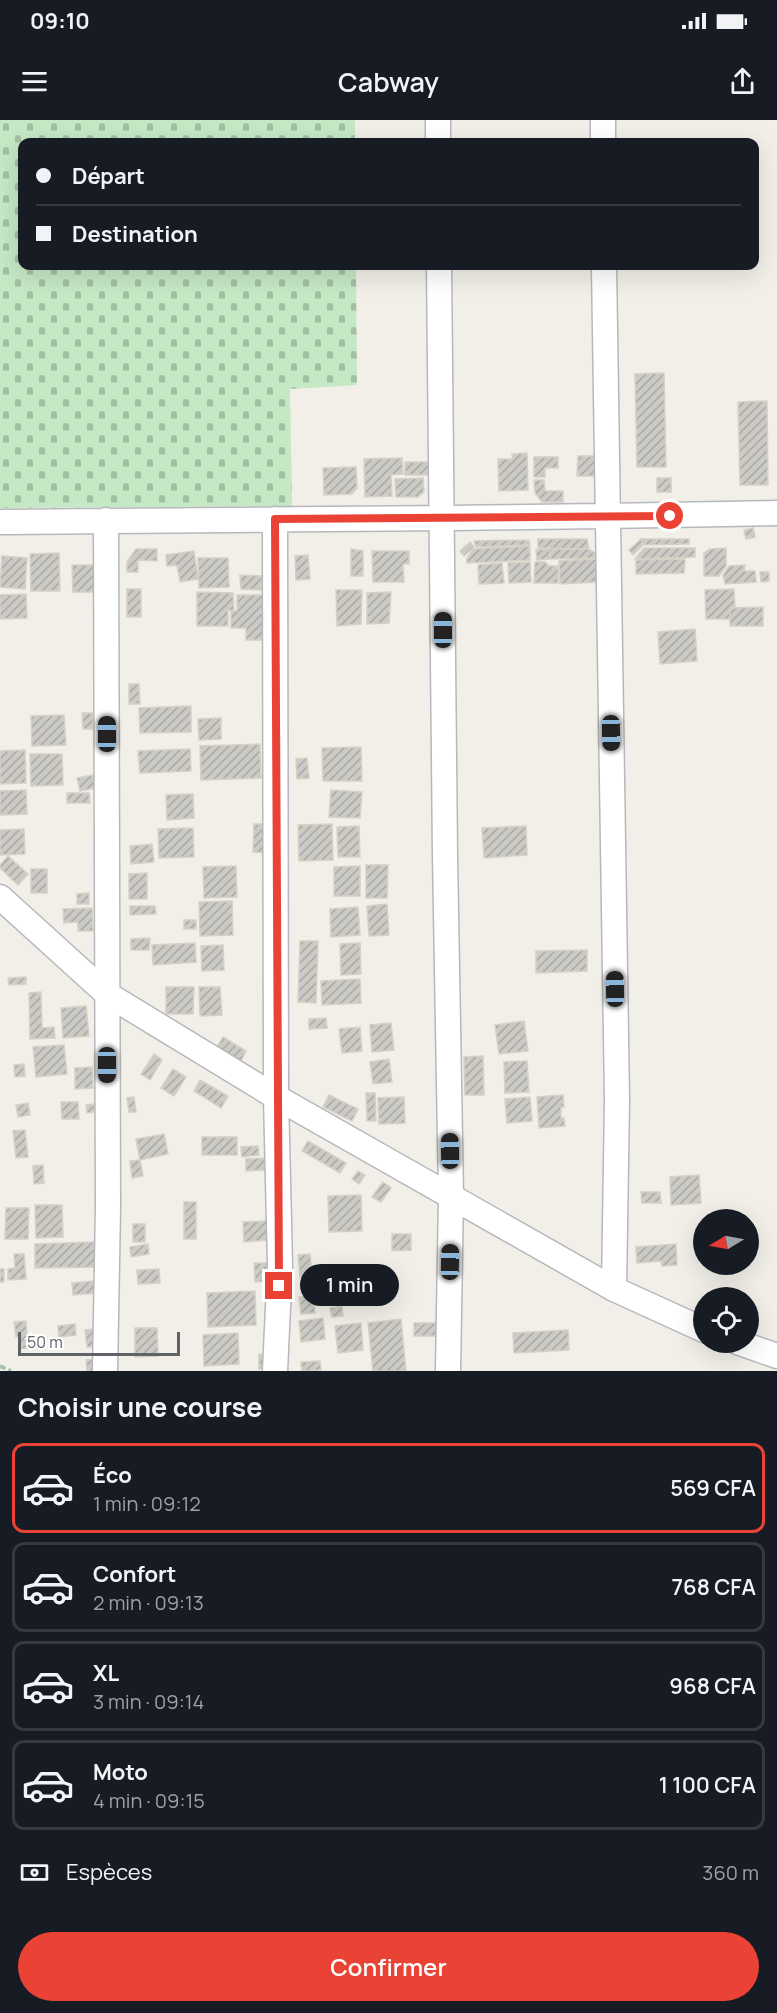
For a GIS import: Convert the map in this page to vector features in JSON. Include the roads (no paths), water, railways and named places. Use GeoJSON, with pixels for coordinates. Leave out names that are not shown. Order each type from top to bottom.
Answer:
{"type":"FeatureCollection","features":[{"type":"Feature","properties":{"kind":"street"},"geometry":{"type":"LineString","coordinates":[[438,120],[438,138]]}},
{"type":"Feature","properties":{"kind":"street"},"geometry":{"type":"LineString","coordinates":[[603,120],[603,138]]}},
{"type":"Feature","properties":{"kind":"street"},"geometry":{"type":"LineString","coordinates":[[440,270],[444,855],[451,1197],[448,1371]]}},
{"type":"Feature","properties":{"kind":"street"},"geometry":{"type":"LineString","coordinates":[[604,270],[617,1100],[614,1289]]}},
{"type":"Feature","properties":{"kind":"street"},"geometry":{"type":"LineString","coordinates":[[0,522],[607,517],[777,513]]}},
{"type":"Feature","properties":{"kind":"street"},"geometry":{"type":"LineString","coordinates":[[275,519],[276,1098],[280,1265],[275,1371]]}},
{"type":"Feature","properties":{"kind":"street"},"geometry":{"type":"LineString","coordinates":[[105,1371],[108,1208],[106,520]]}},
{"type":"Feature","properties":{"kind":"street"},"geometry":{"type":"LineString","coordinates":[[0,897],[107,994],[276,1098],[451,1197],[614,1289],[693,1325]]}},
{"type":"Feature","properties":{"kind":"street"},"geometry":{"type":"LineString","coordinates":[[759,1350],[777,1356]]}}]}
